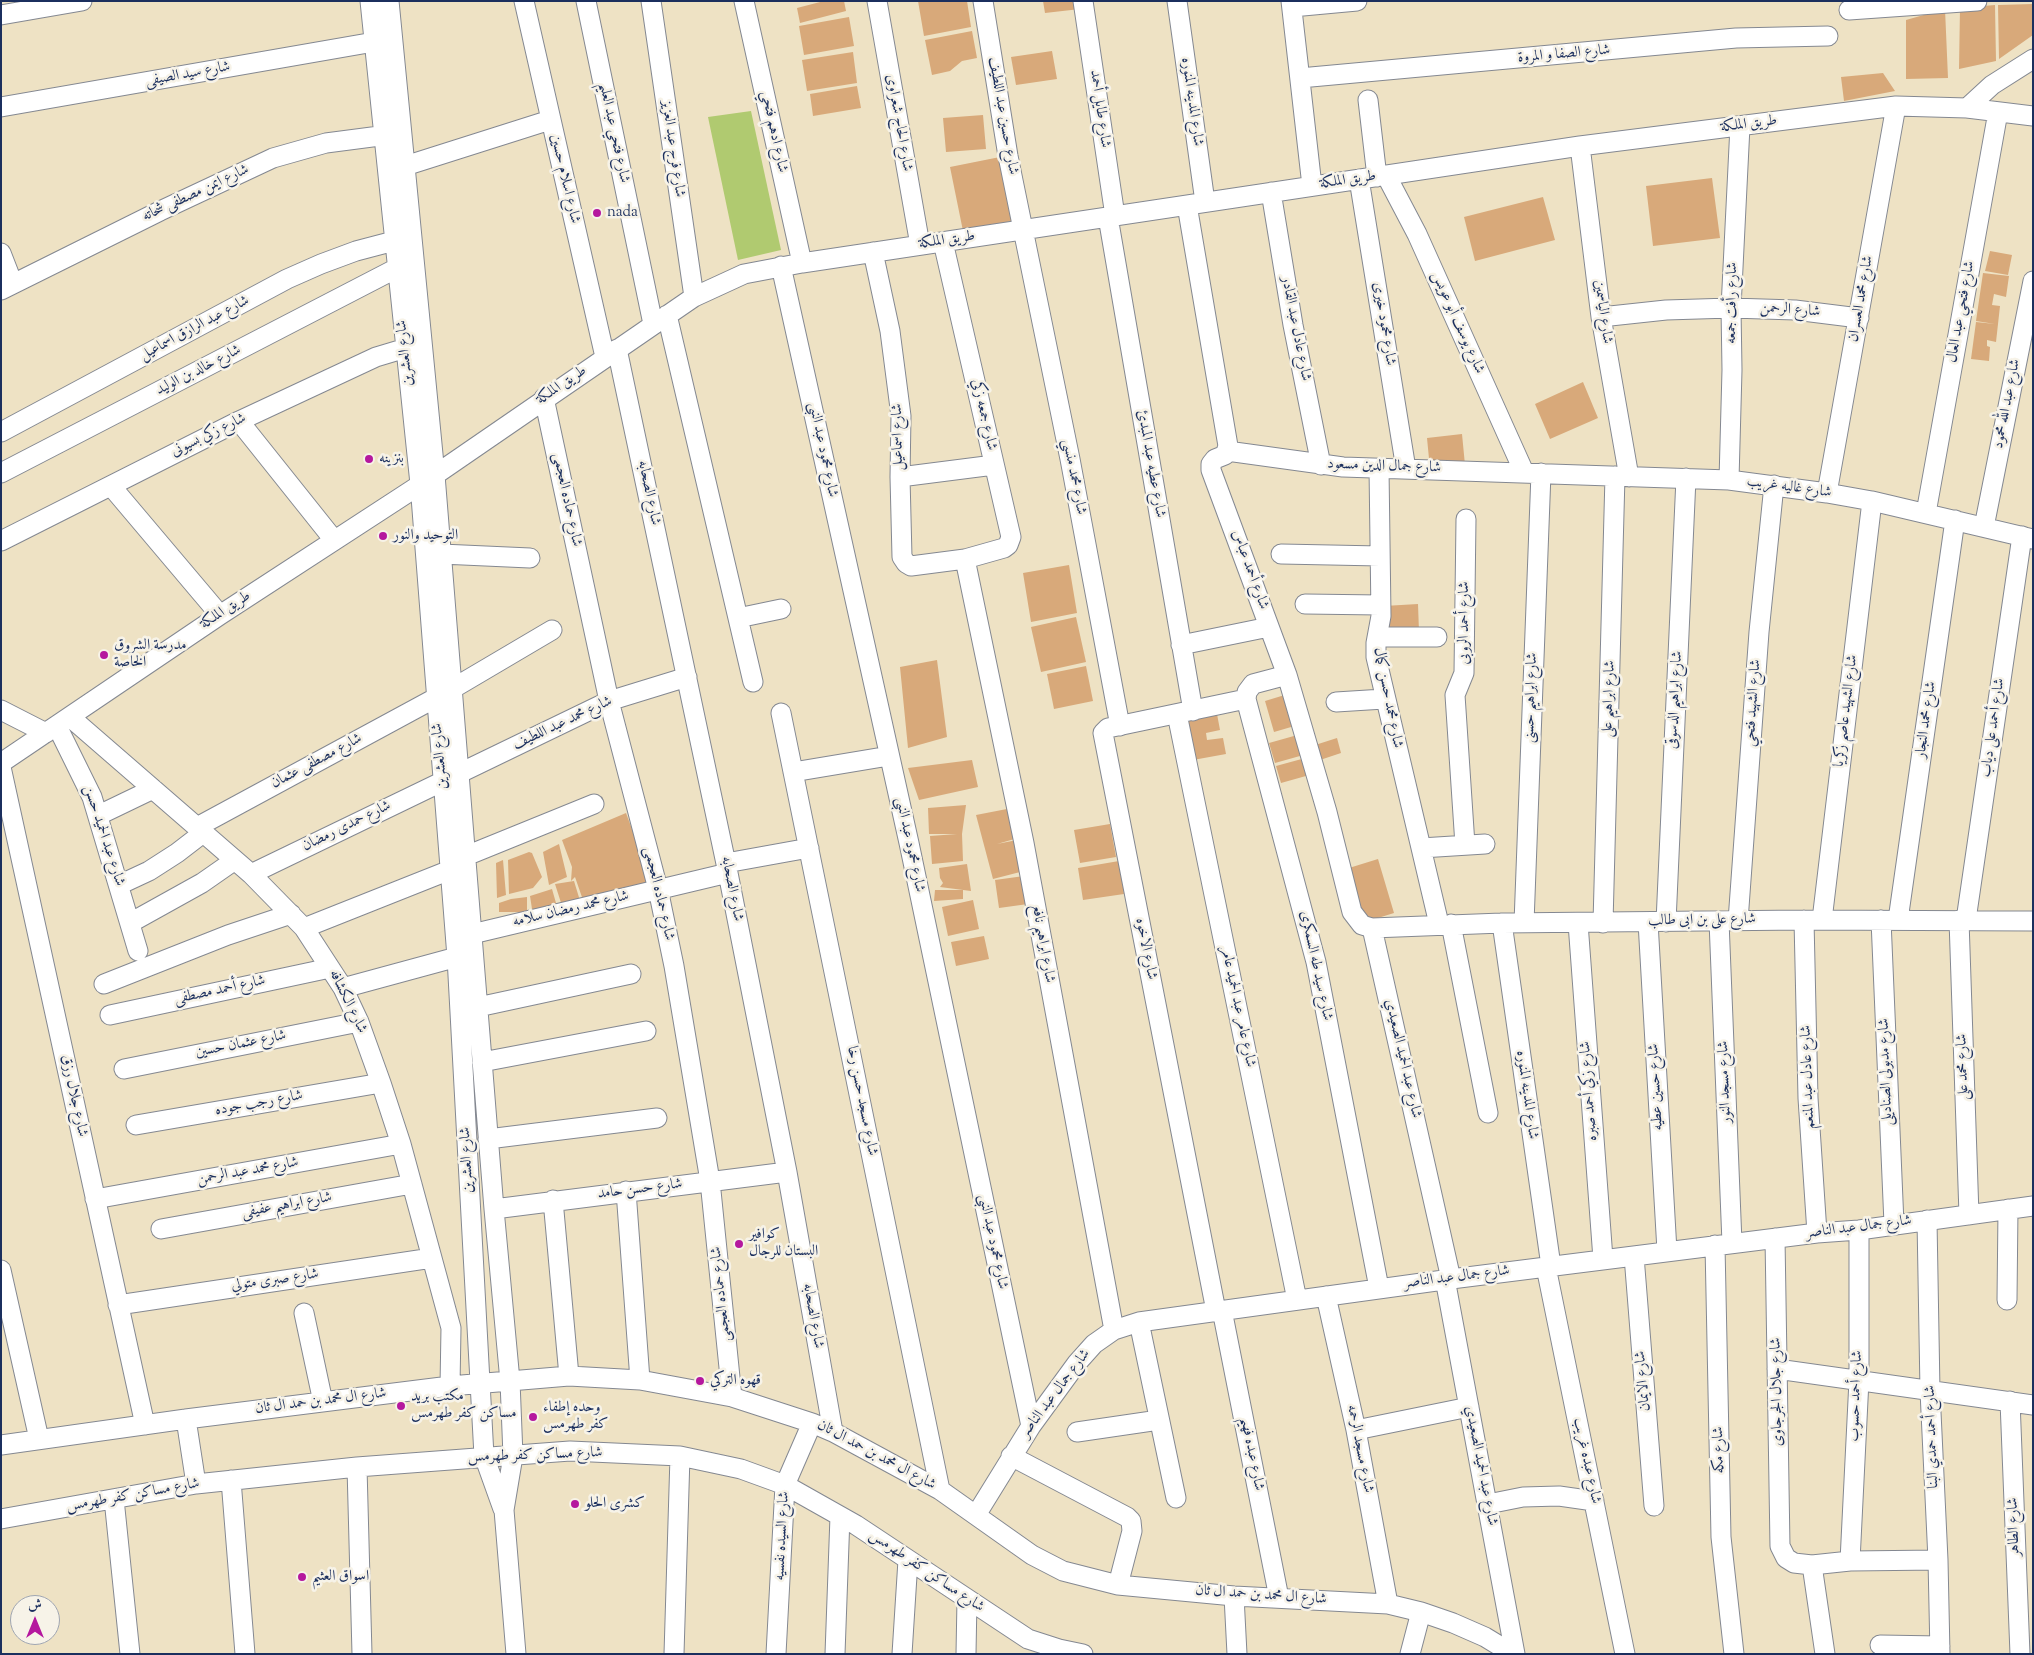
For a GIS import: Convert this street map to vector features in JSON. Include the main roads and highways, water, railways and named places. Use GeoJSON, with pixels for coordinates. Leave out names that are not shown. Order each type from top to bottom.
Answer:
{"type":"FeatureCollection","features":[{"type":"Feature","properties":{"kind":"place","name":"nada"},"geometry":{"type":"Point","coordinates":[597,213]}},
{"type":"Feature","properties":{"kind":"place","name":"بنزينه"},"geometry":{"type":"Point","coordinates":[369,459]}},
{"type":"Feature","properties":{"kind":"place","name":"التوحيد والنور"},"geometry":{"type":"Point","coordinates":[383,536]}},
{"type":"Feature","properties":{"kind":"place","name":"مدرسة الشروق الخاصة"},"geometry":{"type":"Point","coordinates":[104,655]}},
{"type":"Feature","properties":{"kind":"place","name":"كوافير البستان للرجال"},"geometry":{"type":"Point","coordinates":[739,1244]}},
{"type":"Feature","properties":{"kind":"place","name":"قهوه التركي"},"geometry":{"type":"Point","coordinates":[700,1381]}},
{"type":"Feature","properties":{"kind":"place","name":"مكتب بريد مساكن كفر طهرمس"},"geometry":{"type":"Point","coordinates":[401,1406]}},
{"type":"Feature","properties":{"kind":"place","name":"وحده إطفاء كفر طهرمس"},"geometry":{"type":"Point","coordinates":[533,1417]}},
{"type":"Feature","properties":{"kind":"place","name":"كشرى الحلو"},"geometry":{"type":"Point","coordinates":[575,1504]}},
{"type":"Feature","properties":{"kind":"place","name":"اسواق العثيم"},"geometry":{"type":"Point","coordinates":[302,1577]}}]}
